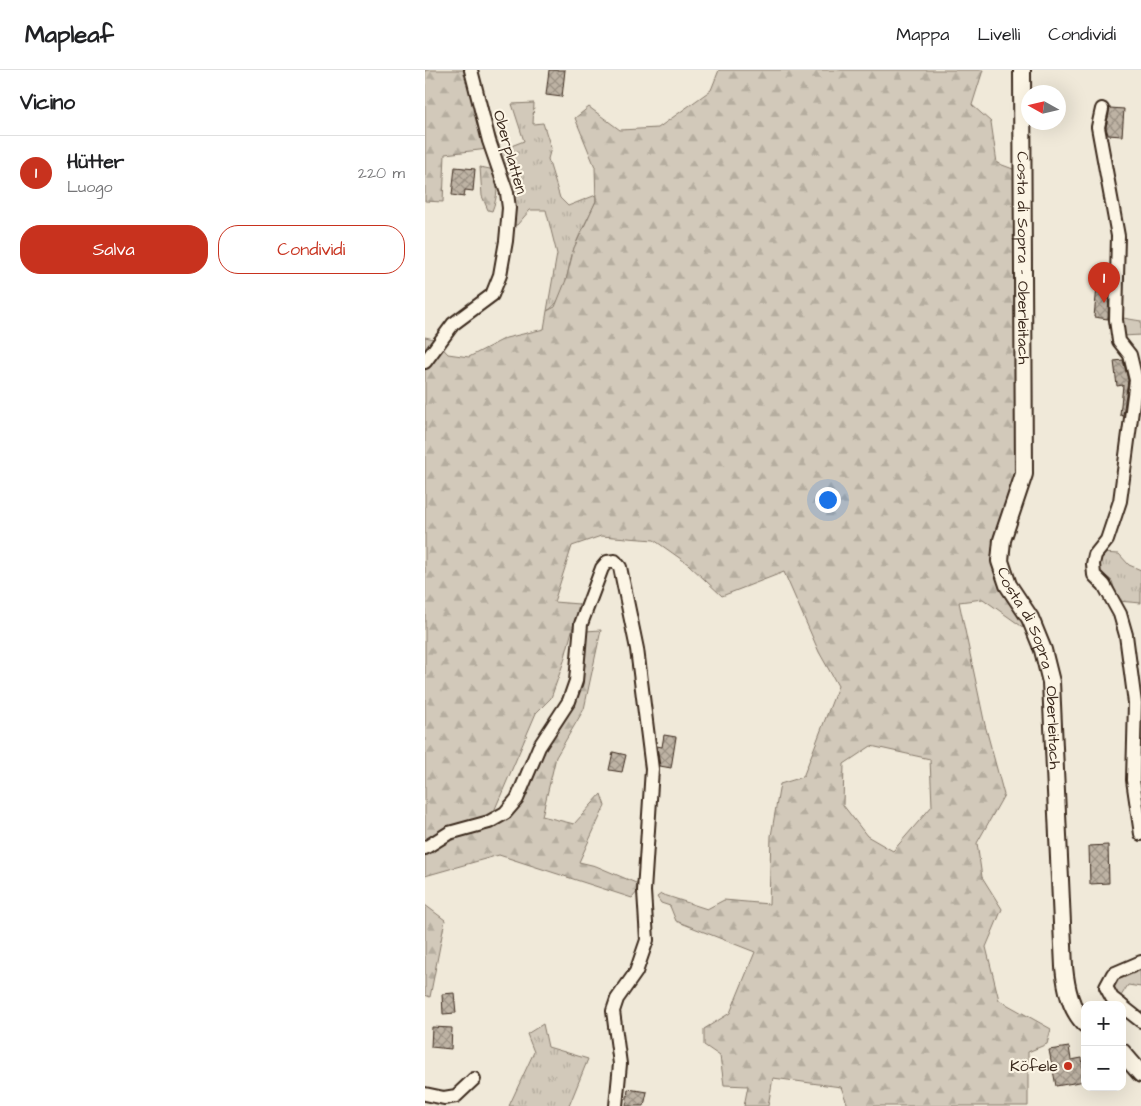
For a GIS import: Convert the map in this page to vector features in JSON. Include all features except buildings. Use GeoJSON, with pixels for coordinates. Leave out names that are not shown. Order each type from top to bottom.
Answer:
{"type":"FeatureCollection","features":[{"type":"Feature","properties":{"kind":"main road","name":"Costa di Sopra - Oberleitach"},"geometry":{"type":"LineString","coordinates":[[1022,70],[1024,474],[1003,540],[1000,561],[1008,585],[1030,618],[1043,650],[1051,682],[1064,967],[1066,985],[1072,1004],[1081,1020]]}},
{"type":"Feature","properties":{"kind":"main road"},"geometry":{"type":"LineString","coordinates":[[1126,1057],[1141,1074]]}},
{"type":"Feature","properties":{"kind":"street","name":"Oberplatten"},"geometry":{"type":"LineString","coordinates":[[425,362],[453,324],[492,295],[500,275],[506,241],[509,208],[507,193],[489,141],[471,70]]}},
{"type":"Feature","properties":{"kind":"street"},"geometry":{"type":"LineString","coordinates":[[1102,109],[1098,127],[1118,236],[1116,320],[1119,341],[1130,355],[1136,380],[1120,501],[1107,540],[1095,555],[1093,564],[1095,574],[1105,585],[1120,614],[1126,635],[1135,703],[1133,780],[1141,834]]}},
{"type":"Feature","properties":{"kind":"street"},"geometry":{"type":"LineString","coordinates":[[425,848],[449,833],[489,822],[505,813],[517,799],[539,747],[569,701],[575,681],[581,624],[586,608],[602,568],[607,562],[615,561],[620,567],[637,649],[652,769],[644,891],[647,940],[636,972],[617,999],[613,1012],[620,1064],[615,1106]]}},
{"type":"Feature","properties":{"kind":"street"},"geometry":{"type":"LineString","coordinates":[[1116,1001],[1106,987],[1113,974],[1141,962]]}},
{"type":"Feature","properties":{"kind":"street"},"geometry":{"type":"LineString","coordinates":[[1126,1009],[1141,1021]]}},
{"type":"Feature","properties":{"kind":"street"},"geometry":{"type":"LineString","coordinates":[[425,1094],[443,1098],[456,1096],[474,1079]]}},
{"type":"Feature","properties":{"kind":"green space"},"geometry":{"type":"Polygon","coordinates":[[[425,70],[466,70],[488,149],[445,154],[443,202],[425,201],[425,70]]]}},
{"type":"Feature","properties":{"kind":"green space"},"geometry":{"type":"Polygon","coordinates":[[[719,70],[983,70],[972,105],[991,122],[997,163],[1013,169],[1015,173],[1015,482],[1002,512],[993,555],[996,573],[1007,600],[1023,622],[1024,628],[983,599],[959,602],[985,725],[1004,795],[977,843],[982,877],[1002,909],[986,947],[999,1000],[1051,1029],[1047,1044],[1028,1052],[1028,1106],[848,1106],[841,1087],[773,1078],[768,1106],[744,1106],[748,1086],[724,1085],[720,1056],[704,1045],[704,1029],[730,1013],[755,952],[676,921],[670,906],[661,903],[657,897],[661,894],[707,909],[724,900],[769,904],[771,836],[780,784],[803,777],[838,686],[819,652],[784,572],[722,596],[688,564],[654,540],[601,536],[572,546],[554,602],[579,604],[564,661],[551,698],[536,713],[492,816],[468,824],[447,826],[425,844],[425,337],[434,339],[448,354],[469,357],[506,338],[544,329],[547,311],[555,307],[566,280],[574,248],[596,201],[595,167],[575,118],[589,107],[620,130],[658,128],[711,90],[719,70]],[[871,746],[844,764],[843,805],[867,836],[893,851],[932,806],[930,759],[871,746]]]}},
{"type":"Feature","properties":{"kind":"green space"},"geometry":{"type":"Polygon","coordinates":[[[482,101],[501,150],[524,141],[512,104],[534,103],[533,124],[543,123],[551,148],[548,159],[560,198],[568,206],[596,195],[596,201],[574,248],[562,292],[554,306],[547,311],[557,254],[546,210],[530,210],[517,225],[511,225],[482,101]]]}},
{"type":"Feature","properties":{"kind":"green space"},"geometry":{"type":"Polygon","coordinates":[[[480,167],[495,170],[497,190],[492,211],[488,210],[482,196],[480,167]]]}},
{"type":"Feature","properties":{"kind":"green space"},"geometry":{"type":"Polygon","coordinates":[[[1123,318],[1141,321],[1141,335],[1123,336],[1123,318]]]}},
{"type":"Feature","properties":{"kind":"green space"},"geometry":{"type":"Polygon","coordinates":[[[1101,553],[1119,554],[1129,565],[1141,570],[1141,603],[1118,601],[1112,581],[1097,569],[1101,553]]]}},
{"type":"Feature","properties":{"kind":"green space"},"geometry":{"type":"Polygon","coordinates":[[[601,630],[584,709],[556,757],[542,816],[574,824],[601,794],[605,806],[579,862],[596,866],[636,883],[638,891],[632,898],[499,855],[425,876],[425,854],[445,839],[491,825],[535,766],[554,733],[585,631],[601,630]]]}},
{"type":"Feature","properties":{"kind":"green space"},"geometry":{"type":"Polygon","coordinates":[[[425,905],[445,920],[430,997],[425,995],[425,905]]]}},
{"type":"Feature","properties":{"kind":"green space"},"geometry":{"type":"Polygon","coordinates":[[[1140,967],[1141,987],[1128,985],[1119,999],[1115,991],[1114,981],[1121,974],[1140,967]]]}},
{"type":"Feature","properties":{"kind":"green space"},"geometry":{"type":"Polygon","coordinates":[[[543,1024],[548,1047],[588,1059],[569,1106],[509,1106],[534,1052],[527,1034],[543,1024]]]}},
{"type":"Feature","properties":{"kind":"place","name":"Hütter"},"geometry":{"type":"Point","coordinates":[1104,303]}},
{"type":"Feature","properties":{"kind":"place","name":"Köfele"},"geometry":{"type":"Point","coordinates":[1068,1066]}}]}
